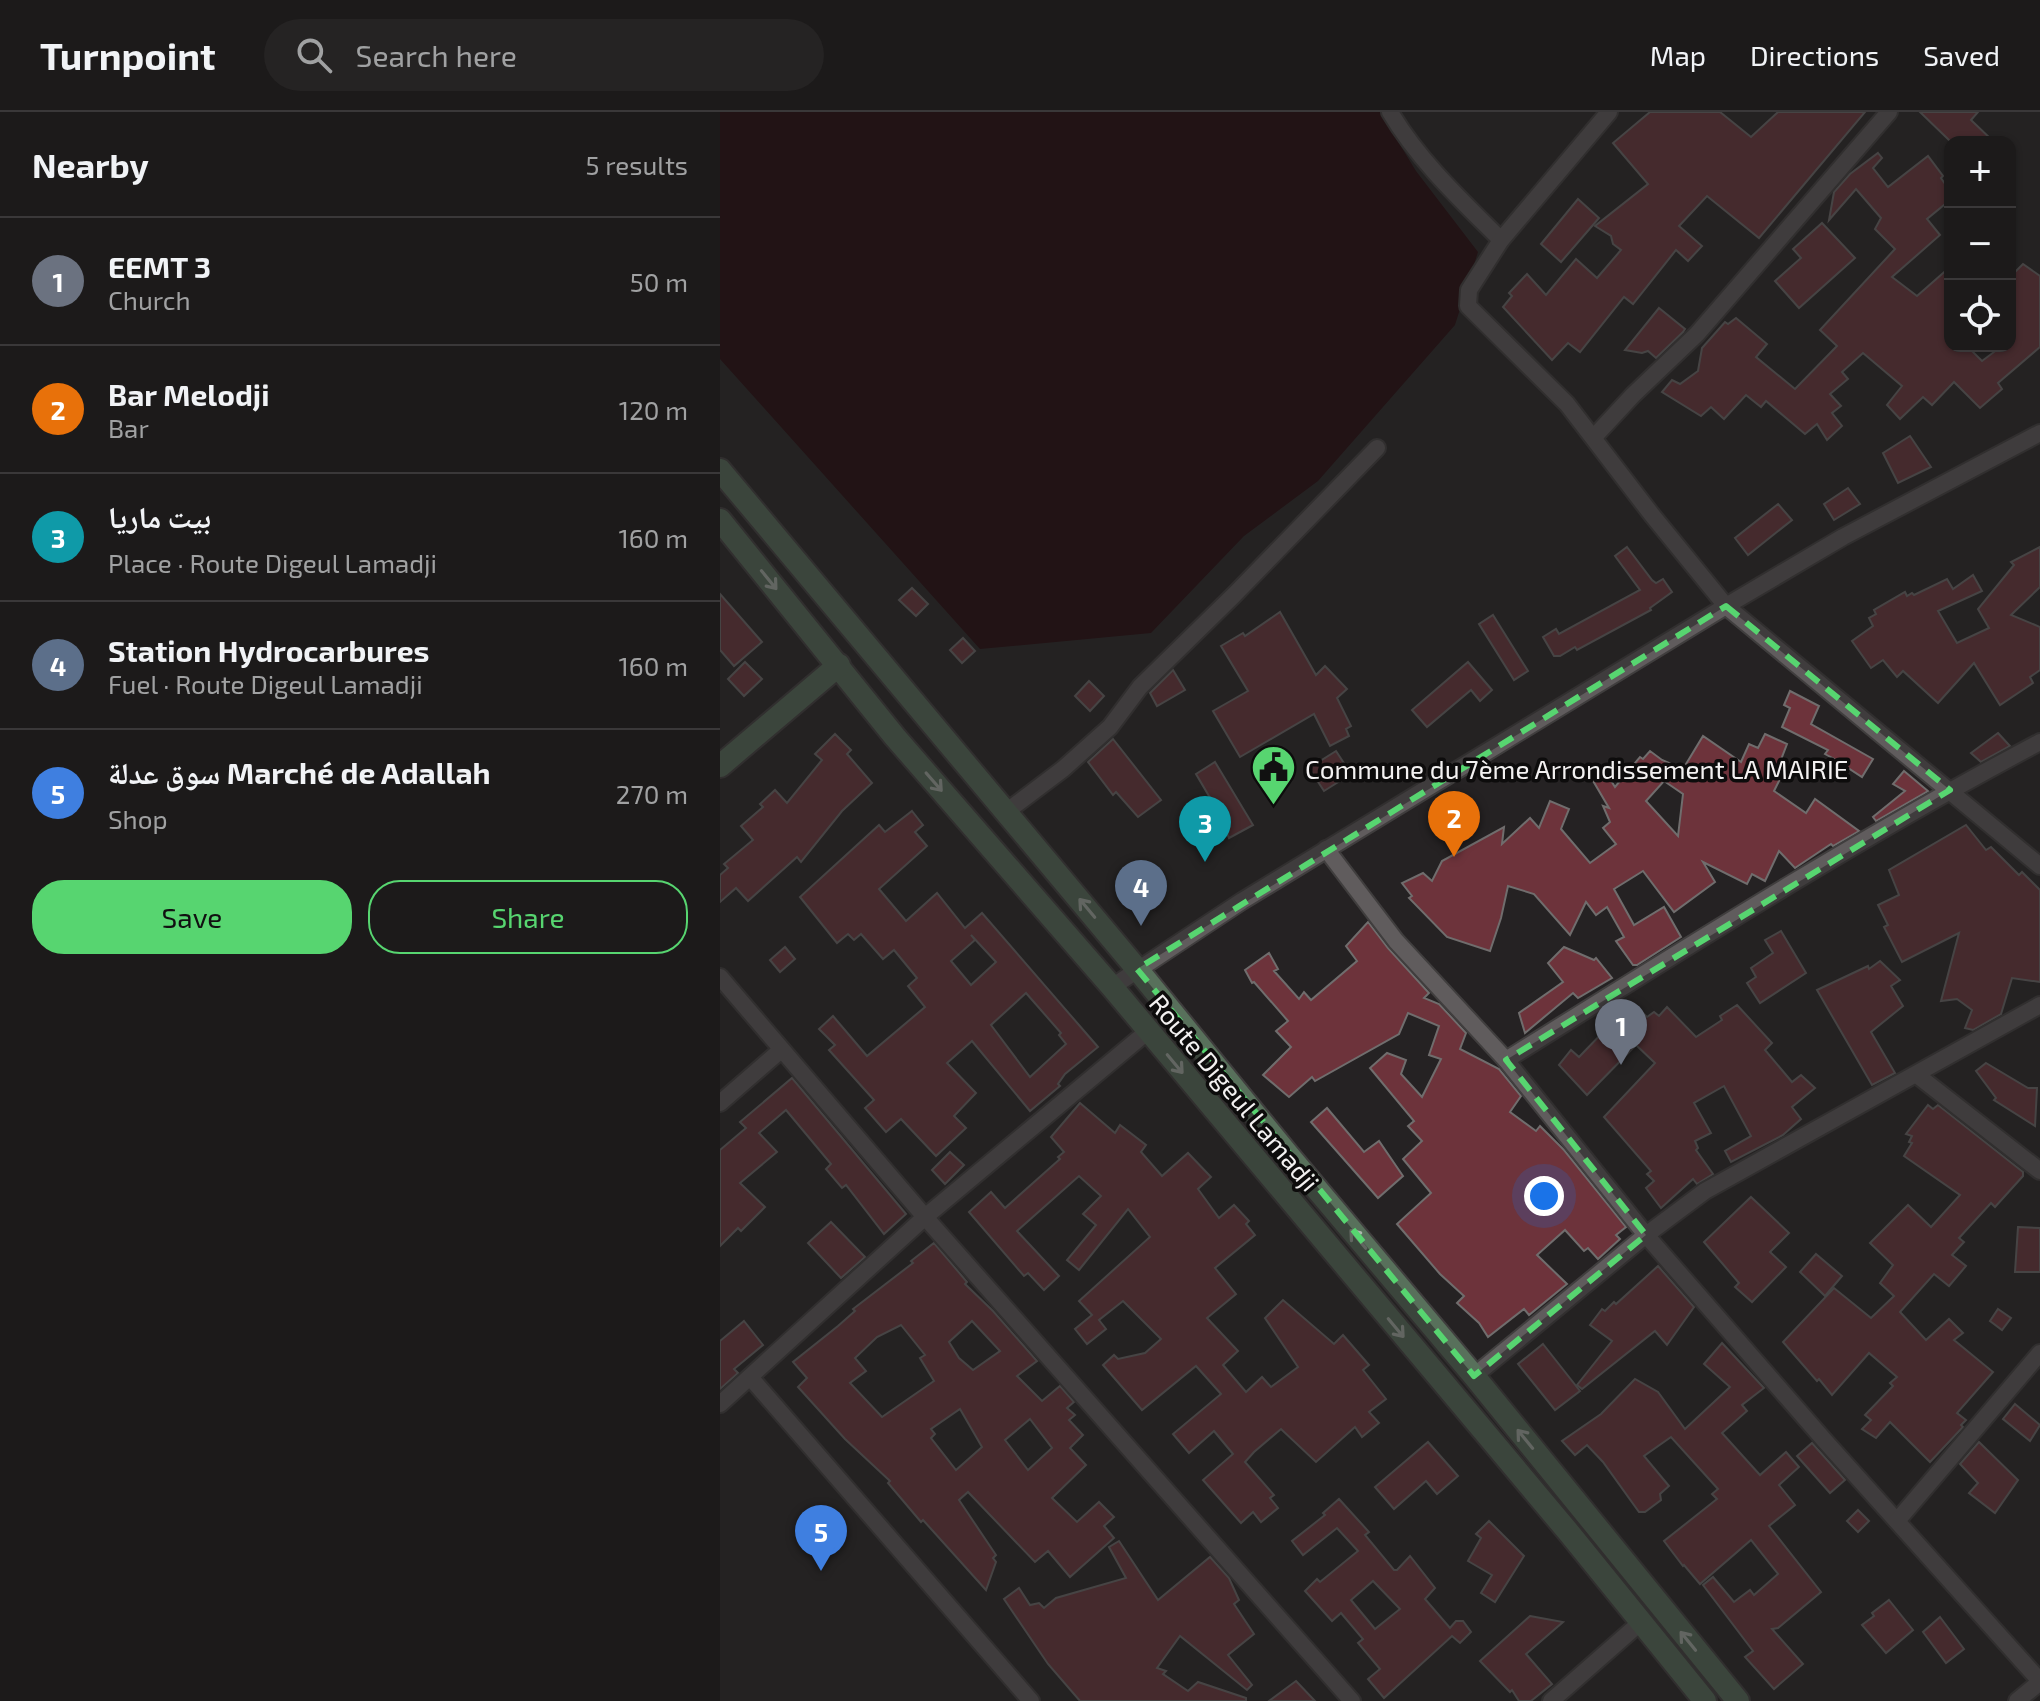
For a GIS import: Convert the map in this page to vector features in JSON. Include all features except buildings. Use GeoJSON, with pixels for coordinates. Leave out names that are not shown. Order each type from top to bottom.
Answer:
{"type":"FeatureCollection","features":[{"type":"Feature","properties":{"kind":"main road"},"geometry":{"type":"LineString","coordinates":[[720,470],[1474,1376],[1738,1701]]}},
{"type":"Feature","properties":{"kind":"main road","name":"Route Digeul Lamadji"},"geometry":{"type":"LineString","coordinates":[[720,520],[895,737],[1112,987],[1705,1701]]}},
{"type":"Feature","properties":{"kind":"main road"},"geometry":{"type":"LineString","coordinates":[[720,766],[839,665]]}},
{"type":"Feature","properties":{"kind":"street"},"geometry":{"type":"LineString","coordinates":[[1390,112],[1405,137],[1501,240]]}},
{"type":"Feature","properties":{"kind":"street"},"geometry":{"type":"LineString","coordinates":[[1609,112],[1501,240],[1469,290],[1468,306],[1567,404],[1726,606],[2040,866]]}},
{"type":"Feature","properties":{"kind":"street"},"geometry":{"type":"LineString","coordinates":[[1594,437],[1697,334],[1889,112]]}},
{"type":"Feature","properties":{"kind":"street"},"geometry":{"type":"LineString","coordinates":[[1112,987],[1326,849],[1726,606],[1843,537],[2040,433]]}},
{"type":"Feature","properties":{"kind":"street"},"geometry":{"type":"LineString","coordinates":[[1006,812],[1063,769],[1110,727],[1140,687],[1275,555],[1377,448]]}},
{"type":"Feature","properties":{"kind":"street"},"geometry":{"type":"LineString","coordinates":[[1506,1060],[1710,933],[1950,790],[2040,742]]}},
{"type":"Feature","properties":{"kind":"street"},"geometry":{"type":"LineString","coordinates":[[1326,849],[1396,941],[1506,1060],[1646,1235],[2040,1682],[2017,1701]]}},
{"type":"Feature","properties":{"kind":"street"},"geometry":{"type":"LineString","coordinates":[[720,977],[925,1217],[1352,1701]]}},
{"type":"Feature","properties":{"kind":"street"},"geometry":{"type":"LineString","coordinates":[[1474,1376],[1646,1235],[1705,1191],[2040,1005]]}},
{"type":"Feature","properties":{"kind":"street"},"geometry":{"type":"LineString","coordinates":[[720,1404],[925,1217],[1148,1031]]}},
{"type":"Feature","properties":{"kind":"street"},"geometry":{"type":"LineString","coordinates":[[720,1103],[781,1050]]}},
{"type":"Feature","properties":{"kind":"street"},"geometry":{"type":"LineString","coordinates":[[1917,1075],[2040,1171]]}},
{"type":"Feature","properties":{"kind":"street"},"geometry":{"type":"LineString","coordinates":[[1897,1521],[2040,1353]]}},
{"type":"Feature","properties":{"kind":"street"},"geometry":{"type":"LineString","coordinates":[[750,1377],[1031,1701]]}},
{"type":"Feature","properties":{"kind":"street"},"geometry":{"type":"LineString","coordinates":[[1551,1701],[1641,1622]]}},
{"type":"Feature","properties":{"kind":"highlighted area"},"geometry":{"type":"Polygon","coordinates":[[[1726,606],[1950,790],[1506,1060],[1646,1235],[1474,1376],[1137,969],[1726,606]]]}},
{"type":"Feature","properties":{"kind":"shaded area"},"geometry":{"type":"Polygon","coordinates":[[[720,112],[1380,112],[1416,171],[1478,252],[1455,325],[1318,481],[1244,536],[1151,633],[980,649],[720,359],[720,112]]]}},
{"type":"Feature","properties":{"kind":"place","name":"Commune du 7ème Arrondissement LA MAIRIE"},"geometry":{"type":"Point","coordinates":[1274,807]}},
{"type":"Feature","properties":{"kind":"place","name":"Bar Melodji"},"geometry":{"type":"Point","coordinates":[1454,857]}},
{"type":"Feature","properties":{"kind":"place","name":"بيت ماريا"},"geometry":{"type":"Point","coordinates":[1205,862]}},
{"type":"Feature","properties":{"kind":"place","name":"Station Hydrocarbures"},"geometry":{"type":"Point","coordinates":[1141,926]}},
{"type":"Feature","properties":{"kind":"place","name":"EEMT 3"},"geometry":{"type":"Point","coordinates":[1621,1065]}},
{"type":"Feature","properties":{"kind":"place","name":"سوق عدلة Marché de Adallah"},"geometry":{"type":"Point","coordinates":[821,1571]}}]}
